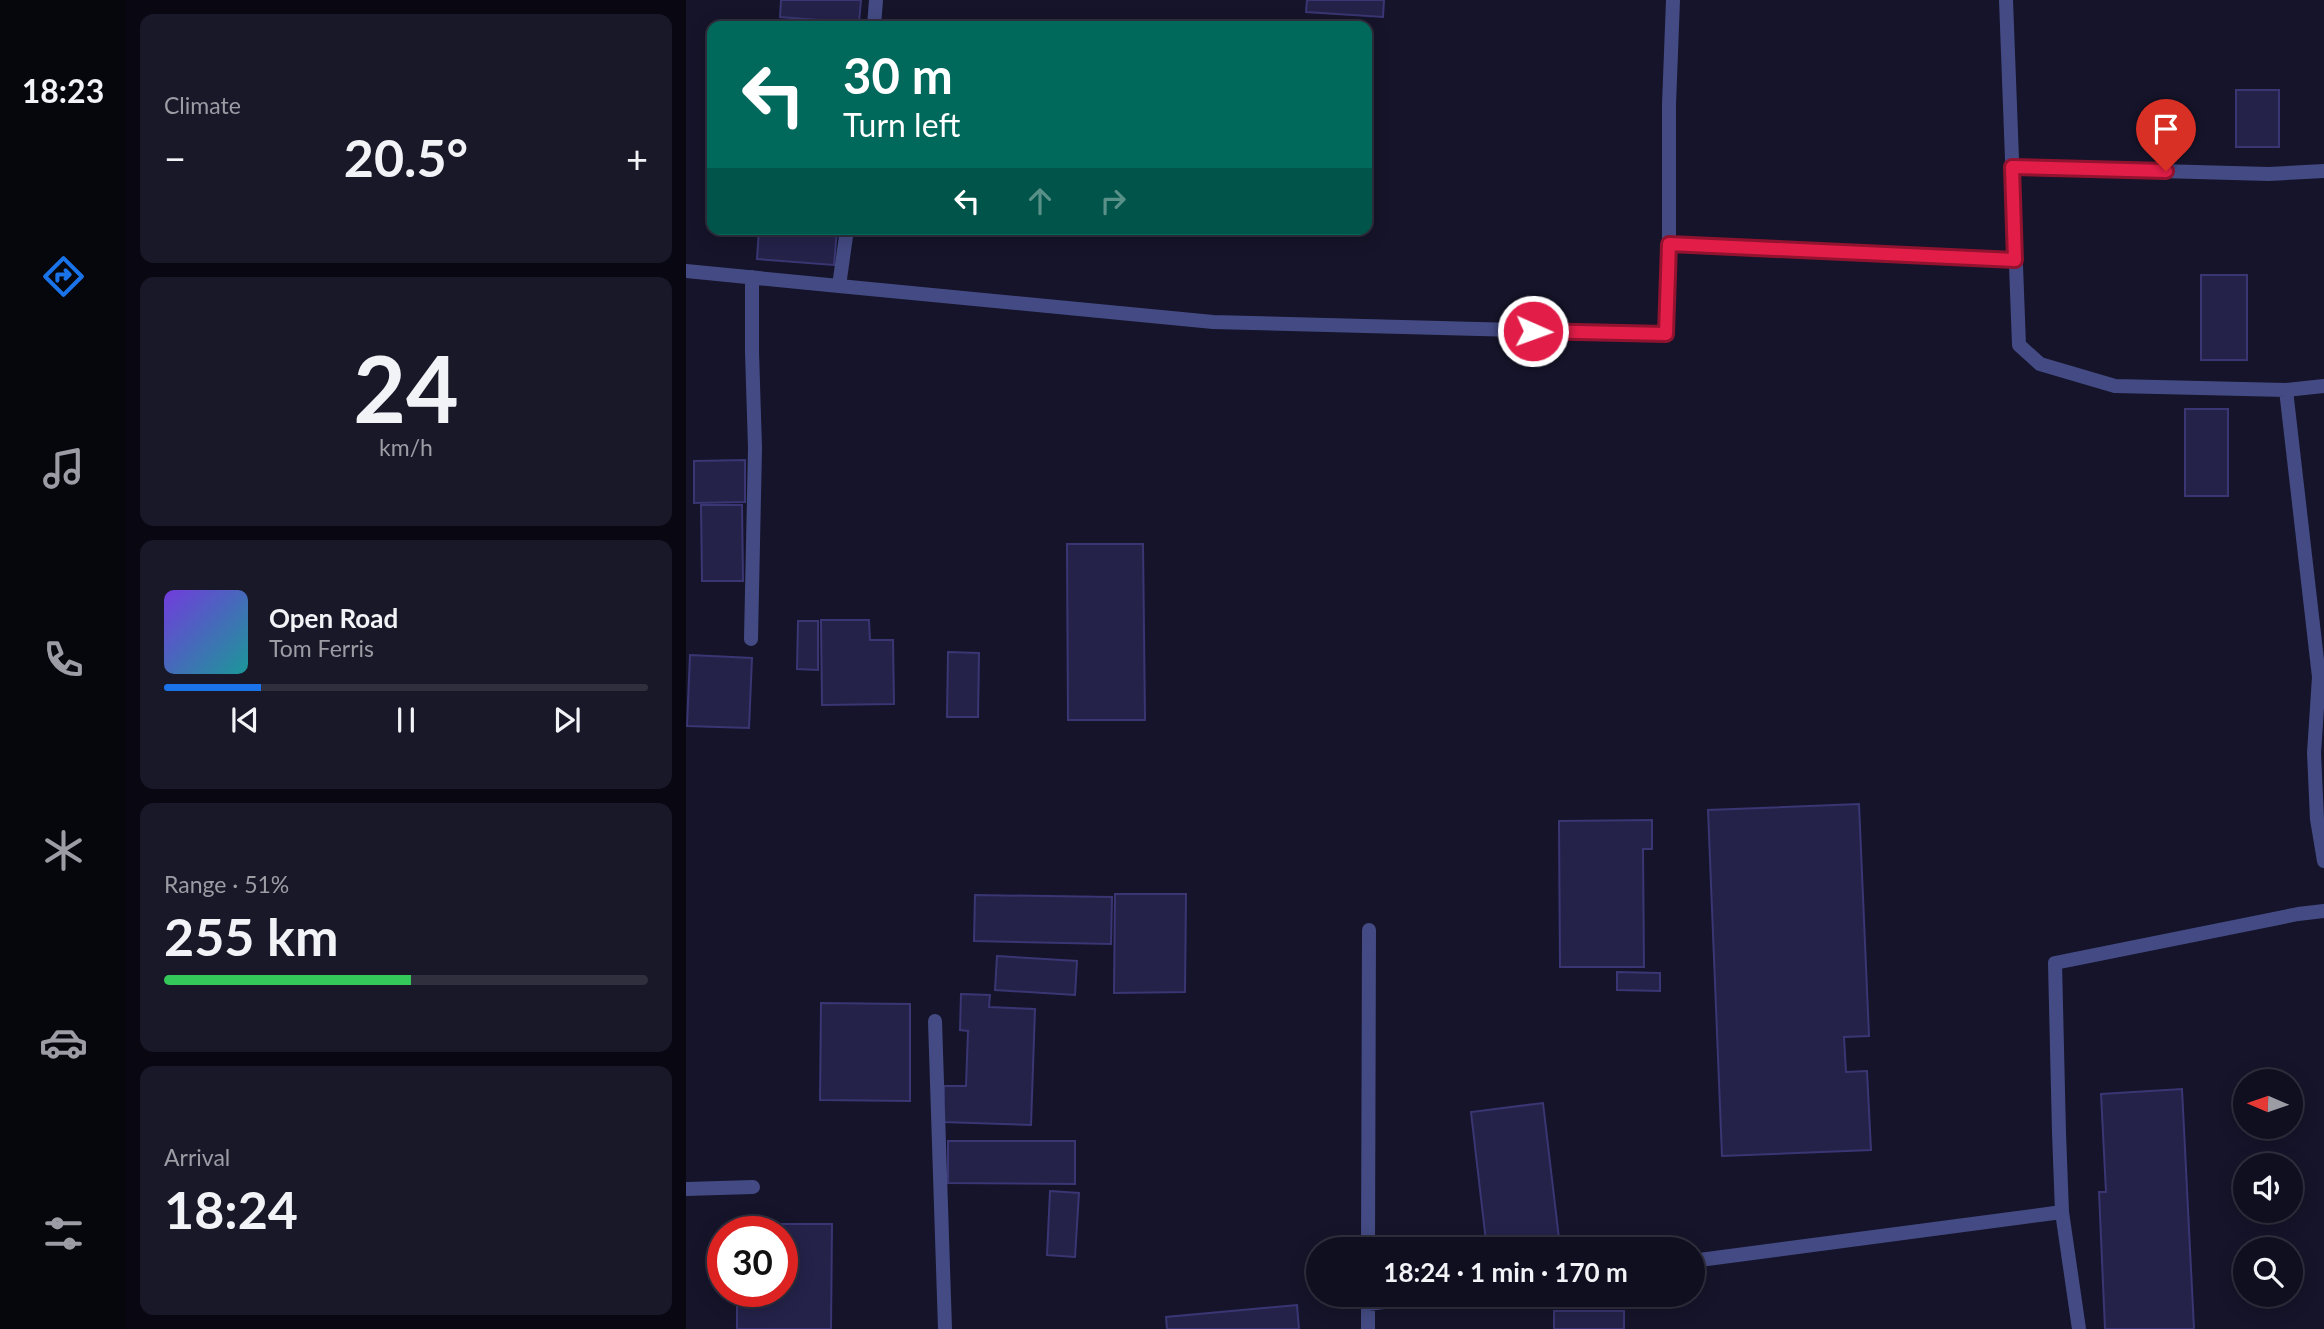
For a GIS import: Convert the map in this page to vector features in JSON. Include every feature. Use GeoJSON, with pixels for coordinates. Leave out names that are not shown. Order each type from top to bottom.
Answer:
{"type":"FeatureCollection","features":[{"type":"Feature","properties":{"kind":"street"},"geometry":{"type":"LineString","coordinates":[[874,21],[876,0]]}},
{"type":"Feature","properties":{"kind":"street"},"geometry":{"type":"LineString","coordinates":[[686,271],[1213,322],[1666,334],[1669,244],[1668,105],[1673,0]]}},
{"type":"Feature","properties":{"kind":"street"},"geometry":{"type":"LineString","coordinates":[[2006,0],[2019,345],[2040,364],[2115,386],[2286,390],[2324,386]]}},
{"type":"Feature","properties":{"kind":"street"},"geometry":{"type":"LineString","coordinates":[[2012,167],[2269,174],[2324,171]]}},
{"type":"Feature","properties":{"kind":"street"},"geometry":{"type":"LineString","coordinates":[[839,286],[846,235]]}},
{"type":"Feature","properties":{"kind":"street"},"geometry":{"type":"LineString","coordinates":[[1669,244],[2015,260]]}},
{"type":"Feature","properties":{"kind":"street"},"geometry":{"type":"LineString","coordinates":[[751,639],[755,448],[752,277]]}},
{"type":"Feature","properties":{"kind":"street"},"geometry":{"type":"LineString","coordinates":[[2286,390],[2321,677],[2314,753],[2317,818],[2324,861]]}},
{"type":"Feature","properties":{"kind":"street"},"geometry":{"type":"LineString","coordinates":[[2079,1329],[2063,1212],[2055,963],[2324,911]]}},
{"type":"Feature","properties":{"kind":"street"},"geometry":{"type":"LineString","coordinates":[[1368,1237],[1369,930]]}},
{"type":"Feature","properties":{"kind":"street"},"geometry":{"type":"LineString","coordinates":[[935,1021],[945,1329]]}},
{"type":"Feature","properties":{"kind":"street"},"geometry":{"type":"LineString","coordinates":[[686,1189],[753,1187]]}},
{"type":"Feature","properties":{"kind":"street"},"geometry":{"type":"LineString","coordinates":[[1705,1259],[2063,1212]]}},
{"type":"Feature","properties":{"kind":"street"},"geometry":{"type":"LineString","coordinates":[[1368,1307],[1368,1329]]}},
{"type":"Feature","properties":{"kind":"building"},"geometry":{"type":"Polygon","coordinates":[[[781,0],[861,0],[859,21],[780,17],[781,0]]]}},
{"type":"Feature","properties":{"kind":"building"},"geometry":{"type":"Polygon","coordinates":[[[1307,0],[1384,0],[1383,17],[1306,12],[1307,0]]]}},
{"type":"Feature","properties":{"kind":"building"},"geometry":{"type":"Polygon","coordinates":[[[2236,90],[2279,90],[2279,147],[2236,147],[2236,90]]]}},
{"type":"Feature","properties":{"kind":"building"},"geometry":{"type":"Polygon","coordinates":[[[759,235],[836,235],[834,265],[757,259],[759,235]]]}},
{"type":"Feature","properties":{"kind":"building"},"geometry":{"type":"Polygon","coordinates":[[[2201,275],[2247,275],[2247,360],[2201,360],[2201,275]]]}},
{"type":"Feature","properties":{"kind":"building"},"geometry":{"type":"Polygon","coordinates":[[[2185,409],[2228,409],[2228,496],[2185,496],[2185,409]]]}},
{"type":"Feature","properties":{"kind":"building"},"geometry":{"type":"Polygon","coordinates":[[[745,460],[745,502],[694,503],[694,461],[745,460]]]}},
{"type":"Feature","properties":{"kind":"building"},"geometry":{"type":"Polygon","coordinates":[[[701,505],[742,505],[743,581],[702,581],[701,505]]]}},
{"type":"Feature","properties":{"kind":"building"},"geometry":{"type":"Polygon","coordinates":[[[1067,544],[1143,544],[1145,720],[1068,720],[1067,544]]]}},
{"type":"Feature","properties":{"kind":"building"},"geometry":{"type":"Polygon","coordinates":[[[821,620],[869,620],[870,640],[893,640],[894,704],[822,705],[821,620]]]}},
{"type":"Feature","properties":{"kind":"building"},"geometry":{"type":"Polygon","coordinates":[[[798,621],[818,621],[818,670],[797,669],[798,621]]]}},
{"type":"Feature","properties":{"kind":"building"},"geometry":{"type":"Polygon","coordinates":[[[948,652],[979,653],[978,717],[947,717],[948,652]]]}},
{"type":"Feature","properties":{"kind":"building"},"geometry":{"type":"Polygon","coordinates":[[[690,655],[752,658],[749,728],[687,726],[690,655]]]}},
{"type":"Feature","properties":{"kind":"building"},"geometry":{"type":"Polygon","coordinates":[[[1859,804],[1869,1036],[1844,1037],[1846,1072],[1867,1071],[1871,1150],[1722,1156],[1708,810],[1859,804]]]}},
{"type":"Feature","properties":{"kind":"building"},"geometry":{"type":"Polygon","coordinates":[[[1652,820],[1652,849],[1643,849],[1644,967],[1560,967],[1559,821],[1652,820]]]}},
{"type":"Feature","properties":{"kind":"building"},"geometry":{"type":"Polygon","coordinates":[[[1115,894],[1186,894],[1185,992],[1114,993],[1115,894]]]}},
{"type":"Feature","properties":{"kind":"building"},"geometry":{"type":"Polygon","coordinates":[[[975,895],[1112,897],[1111,944],[974,941],[975,895]]]}},
{"type":"Feature","properties":{"kind":"building"},"geometry":{"type":"Polygon","coordinates":[[[997,956],[1077,961],[1075,995],[995,990],[997,956]]]}},
{"type":"Feature","properties":{"kind":"building"},"geometry":{"type":"Polygon","coordinates":[[[1617,972],[1660,973],[1660,991],[1617,990],[1617,972]]]}},
{"type":"Feature","properties":{"kind":"building"},"geometry":{"type":"Polygon","coordinates":[[[961,994],[990,995],[989,1007],[1035,1009],[1031,1125],[943,1122],[944,1086],[966,1086],[968,1031],[960,1030],[961,994]]]}},
{"type":"Feature","properties":{"kind":"building"},"geometry":{"type":"Polygon","coordinates":[[[821,1003],[910,1004],[910,1101],[820,1100],[821,1003]]]}},
{"type":"Feature","properties":{"kind":"building"},"geometry":{"type":"Polygon","coordinates":[[[2182,1089],[2194,1329],[2105,1329],[2099,1192],[2106,1192],[2101,1094],[2182,1089]]]}},
{"type":"Feature","properties":{"kind":"building"},"geometry":{"type":"Polygon","coordinates":[[[1543,1103],[1559,1237],[1485,1237],[1471,1112],[1543,1103]]]}},
{"type":"Feature","properties":{"kind":"building"},"geometry":{"type":"Polygon","coordinates":[[[948,1141],[1075,1141],[1075,1184],[948,1183],[948,1141]]]}},
{"type":"Feature","properties":{"kind":"building"},"geometry":{"type":"Polygon","coordinates":[[[1050,1191],[1079,1193],[1075,1257],[1047,1255],[1050,1191]]]}},
{"type":"Feature","properties":{"kind":"building"},"geometry":{"type":"Polygon","coordinates":[[[798,1224],[832,1224],[831,1329],[737,1329],[737,1307],[798,1307],[798,1224]]]}},
{"type":"Feature","properties":{"kind":"building"},"geometry":{"type":"Polygon","coordinates":[[[1297,1305],[1299,1329],[1167,1329],[1166,1317],[1297,1305]]]}},
{"type":"Feature","properties":{"kind":"building"},"geometry":{"type":"Polygon","coordinates":[[[1554,1311],[1624,1311],[1624,1329],[1554,1329],[1554,1311]]]}},
{"type":"Feature","properties":{"kind":"route"},"geometry":{"type":"LineString","coordinates":[[1533,331],[1666,334],[1669,244],[2015,260],[2012,167],[2166,171]]}}]}
